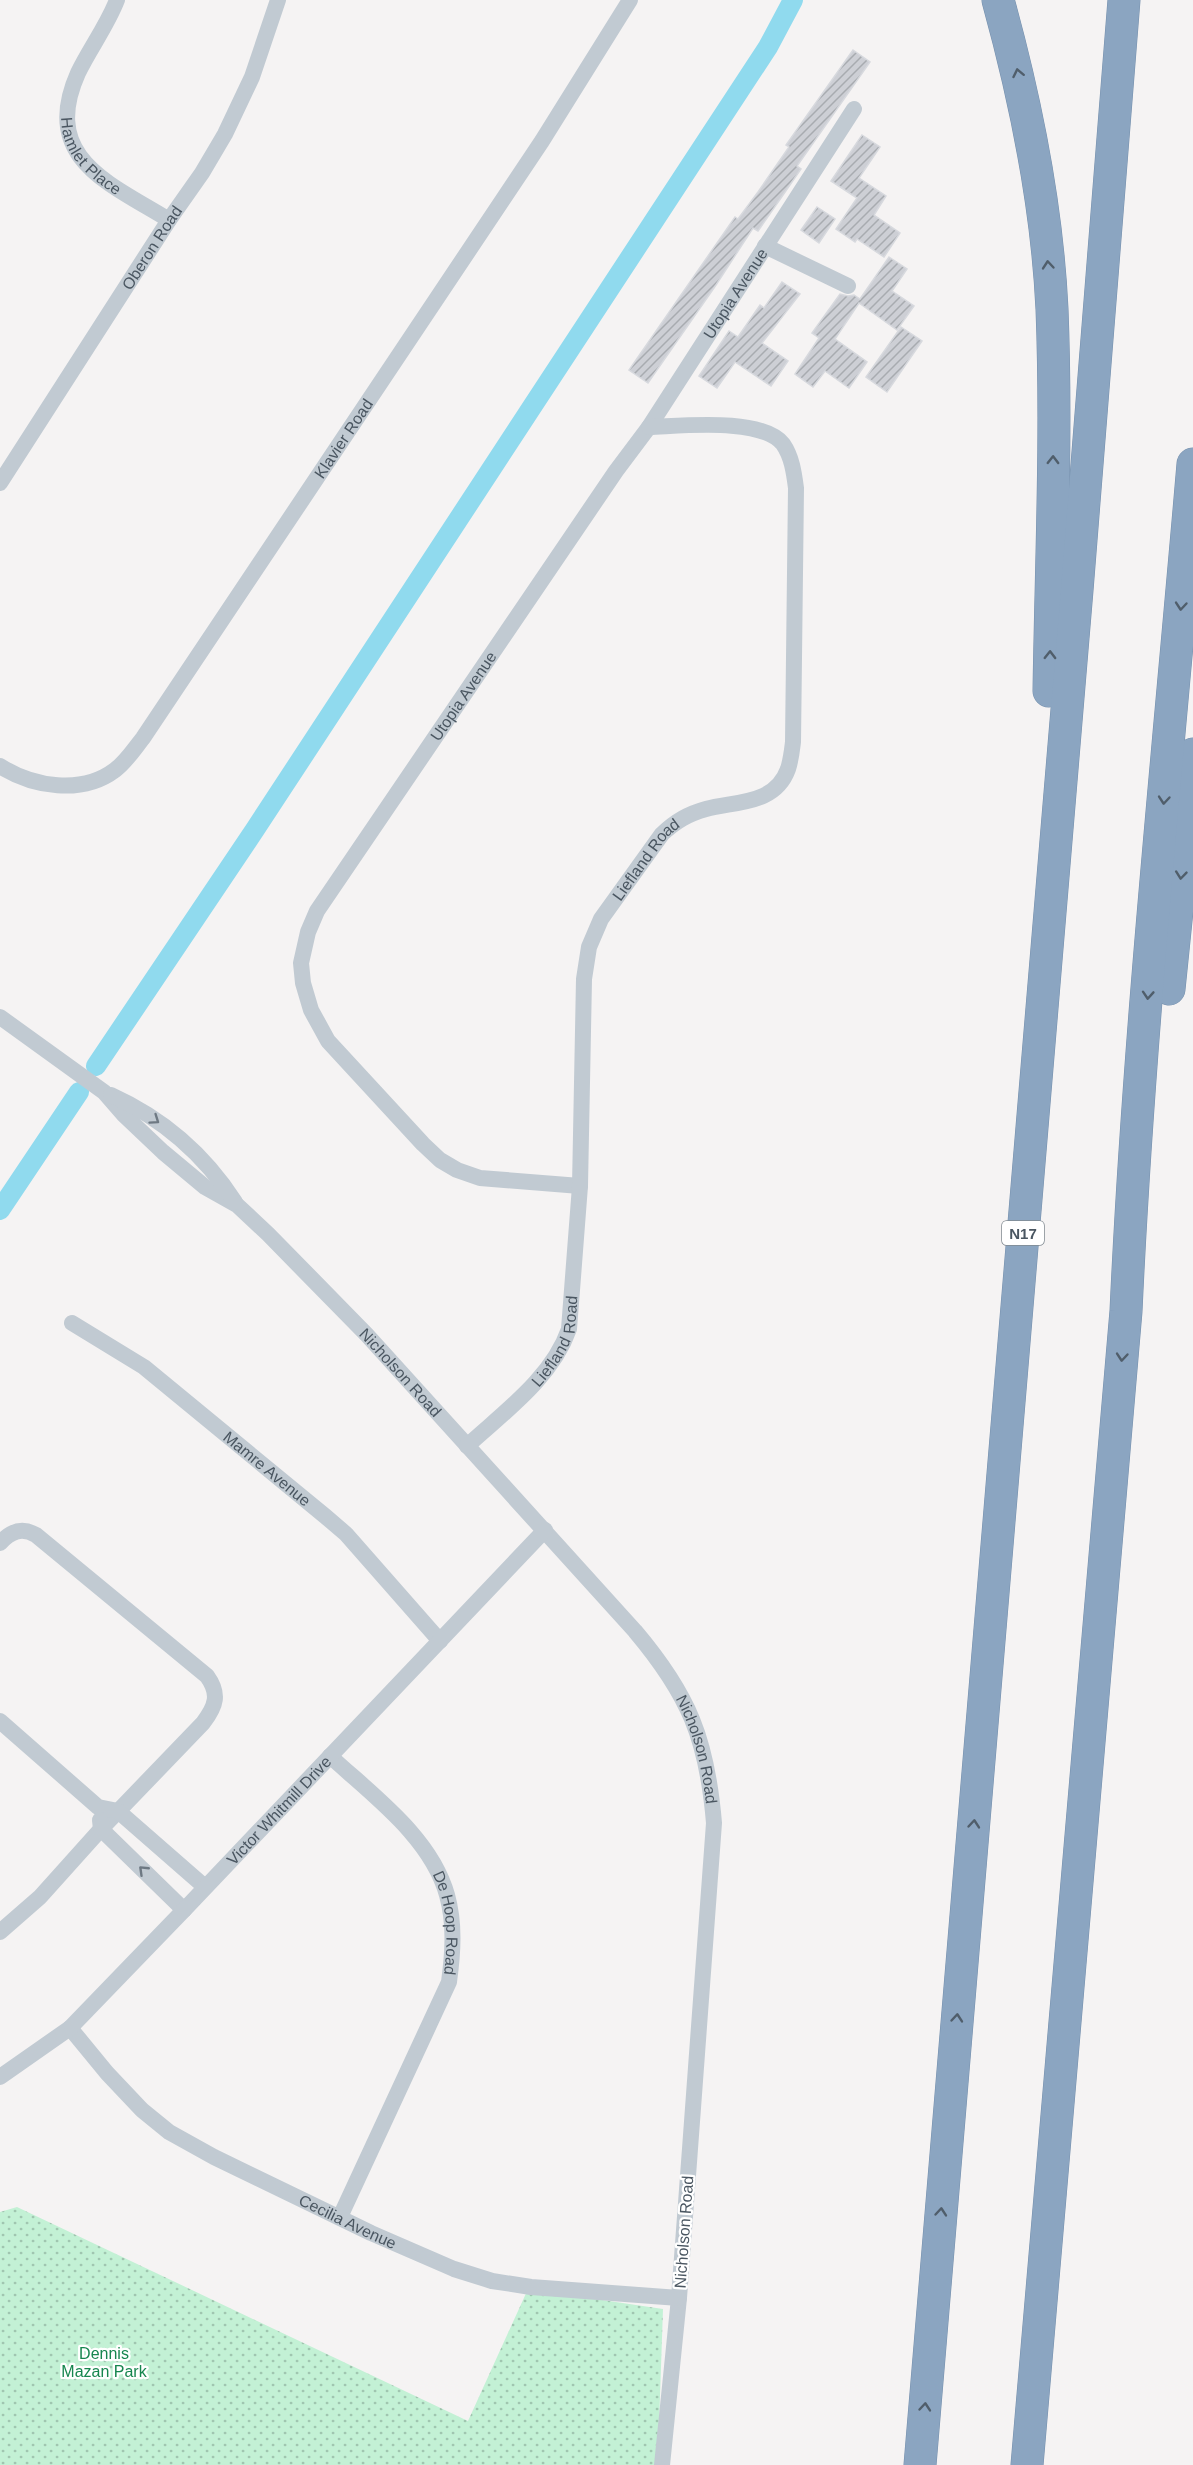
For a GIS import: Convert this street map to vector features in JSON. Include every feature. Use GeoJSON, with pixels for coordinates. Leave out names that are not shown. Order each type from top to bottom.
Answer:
{"type":"FeatureCollection","features":[{"type":"Feature","properties":{"kind":"highway"},"geometry":{"type":"LineString","coordinates":[[998,0],[1016,62],[1029,123],[1040,193],[1052,308],[1047,944]]}},
{"type":"Feature","properties":{"kind":"highway","name":"N17"},"geometry":{"type":"LineString","coordinates":[[920,2465],[1124,0]]}},
{"type":"Feature","properties":{"kind":"highway"},"geometry":{"type":"LineString","coordinates":[[1027,2465],[1126,1311],[1130,1229],[1156,894],[1193,464]]}},
{"type":"Feature","properties":{"kind":"highway"},"geometry":{"type":"LineString","coordinates":[[1126,1311],[1138,1275],[1144,1226],[1193,754]]}},
{"type":"Feature","properties":{"kind":"street","name":"Hamlet Place"},"geometry":{"type":"LineString","coordinates":[[117,0],[76,81],[70,98],[67,121],[70,136],[75,151],[96,175],[169,220]]}},
{"type":"Feature","properties":{"kind":"street","name":"Oberon Road"},"geometry":{"type":"LineString","coordinates":[[0,483],[169,220],[202,173],[225,134],[252,77],[278,0]]}},
{"type":"Feature","properties":{"kind":"street","name":"Klavier Road"},"geometry":{"type":"LineString","coordinates":[[0,766],[34,781],[54,786],[86,782],[117,770],[143,738],[542,141],[630,0]]}},
{"type":"Feature","properties":{"kind":"street","name":"Utopia Avenue"},"geometry":{"type":"LineString","coordinates":[[580,1186],[480,1178],[457,1170],[423,1144],[328,1041],[311,1010],[303,983],[301,963],[308,932],[317,911],[610,480],[649,427],[854,109]]}},
{"type":"Feature","properties":{"kind":"street"},"geometry":{"type":"LineString","coordinates":[[765,246],[848,286]]}},
{"type":"Feature","properties":{"kind":"street","name":"Liefland Road"},"geometry":{"type":"LineString","coordinates":[[467,1446],[537,1381],[554,1361],[569,1329],[580,1186],[584,979],[590,948],[601,920],[662,834],[675,822],[707,809],[758,800],[780,784],[788,769],[794,741],[796,488],[792,464],[783,445],[772,435],[760,429],[742,426],[649,427]]}},
{"type":"Feature","properties":{"kind":"street","name":"Nicholson Road"},"geometry":{"type":"LineString","coordinates":[[0,1017],[104,1092],[145,1113],[199,1155],[216,1173],[237,1205],[327,1293],[635,1631],[669,1674],[695,1725],[705,1751],[711,1780],[714,1823],[713,1861],[679,2298],[662,2465]]}},
{"type":"Feature","properties":{"kind":"street","name":"Mamre Avenue"},"geometry":{"type":"LineString","coordinates":[[72,1323],[144,1367],[346,1534],[440,1641]]}},
{"type":"Feature","properties":{"kind":"street"},"geometry":{"type":"LineString","coordinates":[[0,1543],[17,1530],[27,1530],[36,1535],[207,1676],[213,1684],[216,1702],[211,1713],[40,1897],[0,1932]]}},
{"type":"Feature","properties":{"kind":"street","name":"Victor Whitmill Drive"},"geometry":{"type":"LineString","coordinates":[[0,2077],[70,2028],[545,1530]]}},
{"type":"Feature","properties":{"kind":"street"},"geometry":{"type":"LineString","coordinates":[[0,1721],[98,1807],[118,1811],[205,1887]]}},
{"type":"Feature","properties":{"kind":"street","name":"De Hoop Road"},"geometry":{"type":"LineString","coordinates":[[330,1756],[398,1820],[420,1844],[436,1868],[447,1893],[454,1946],[449,1982],[340,2217]]}},
{"type":"Feature","properties":{"kind":"street"},"geometry":{"type":"LineString","coordinates":[[98,1807],[101,1829],[184,1910]]}},
{"type":"Feature","properties":{"kind":"street","name":"Cecilia Avenue"},"geometry":{"type":"LineString","coordinates":[[70,2028],[121,2088],[142,2110],[169,2132],[214,2157],[454,2269],[492,2281],[531,2287],[679,2298]]}},
{"type":"Feature","properties":{"kind":"green space","name":"Dennis Mazan Park"},"geometry":{"type":"Polygon","coordinates":[[[17,2207],[468,2421],[528,2289],[663,2309],[658,2454],[655,2465],[0,2465],[0,2212],[17,2207]]]}},
{"type":"Feature","properties":{"kind":"building"},"geometry":{"type":"Polygon","coordinates":[[[853,50],[870,62],[797,166],[801,169],[758,231],[753,228],[648,383],[629,370],[735,217],[738,219],[758,192],[789,147],[786,145],[853,50]]]}},
{"type":"Feature","properties":{"kind":"building"},"geometry":{"type":"Polygon","coordinates":[[[862,135],[880,147],[859,178],[886,196],[874,215],[900,233],[884,257],[857,239],[855,242],[836,229],[857,198],[831,181],[862,135]]]}},
{"type":"Feature","properties":{"kind":"building"},"geometry":{"type":"Polygon","coordinates":[[[817,207],[835,219],[819,243],[801,230],[817,207]]]}},
{"type":"Feature","properties":{"kind":"building"},"geometry":{"type":"Polygon","coordinates":[[[889,257],[907,269],[892,291],[914,306],[897,330],[859,303],[835,339],[867,362],[849,388],[825,371],[813,387],[795,374],[819,338],[812,333],[840,294],[854,295],[860,299],[889,257]]]}},
{"type":"Feature","properties":{"kind":"building"},"geometry":{"type":"Polygon","coordinates":[[[782,282],[800,294],[762,343],[788,361],[771,386],[735,362],[717,388],[699,376],[729,331],[738,337],[760,305],[764,308],[782,282]]]}},
{"type":"Feature","properties":{"kind":"building"},"geometry":{"type":"Polygon","coordinates":[[[901,327],[922,341],[887,392],[866,377],[901,327]]]}},
{"type":"Feature","properties":{"kind":"waterway"},"geometry":{"type":"LineString","coordinates":[[96,1066],[256,828],[768,47],[793,0]]}},
{"type":"Feature","properties":{"kind":"waterway"},"geometry":{"type":"LineString","coordinates":[[0,1210],[79,1092]]}}]}
